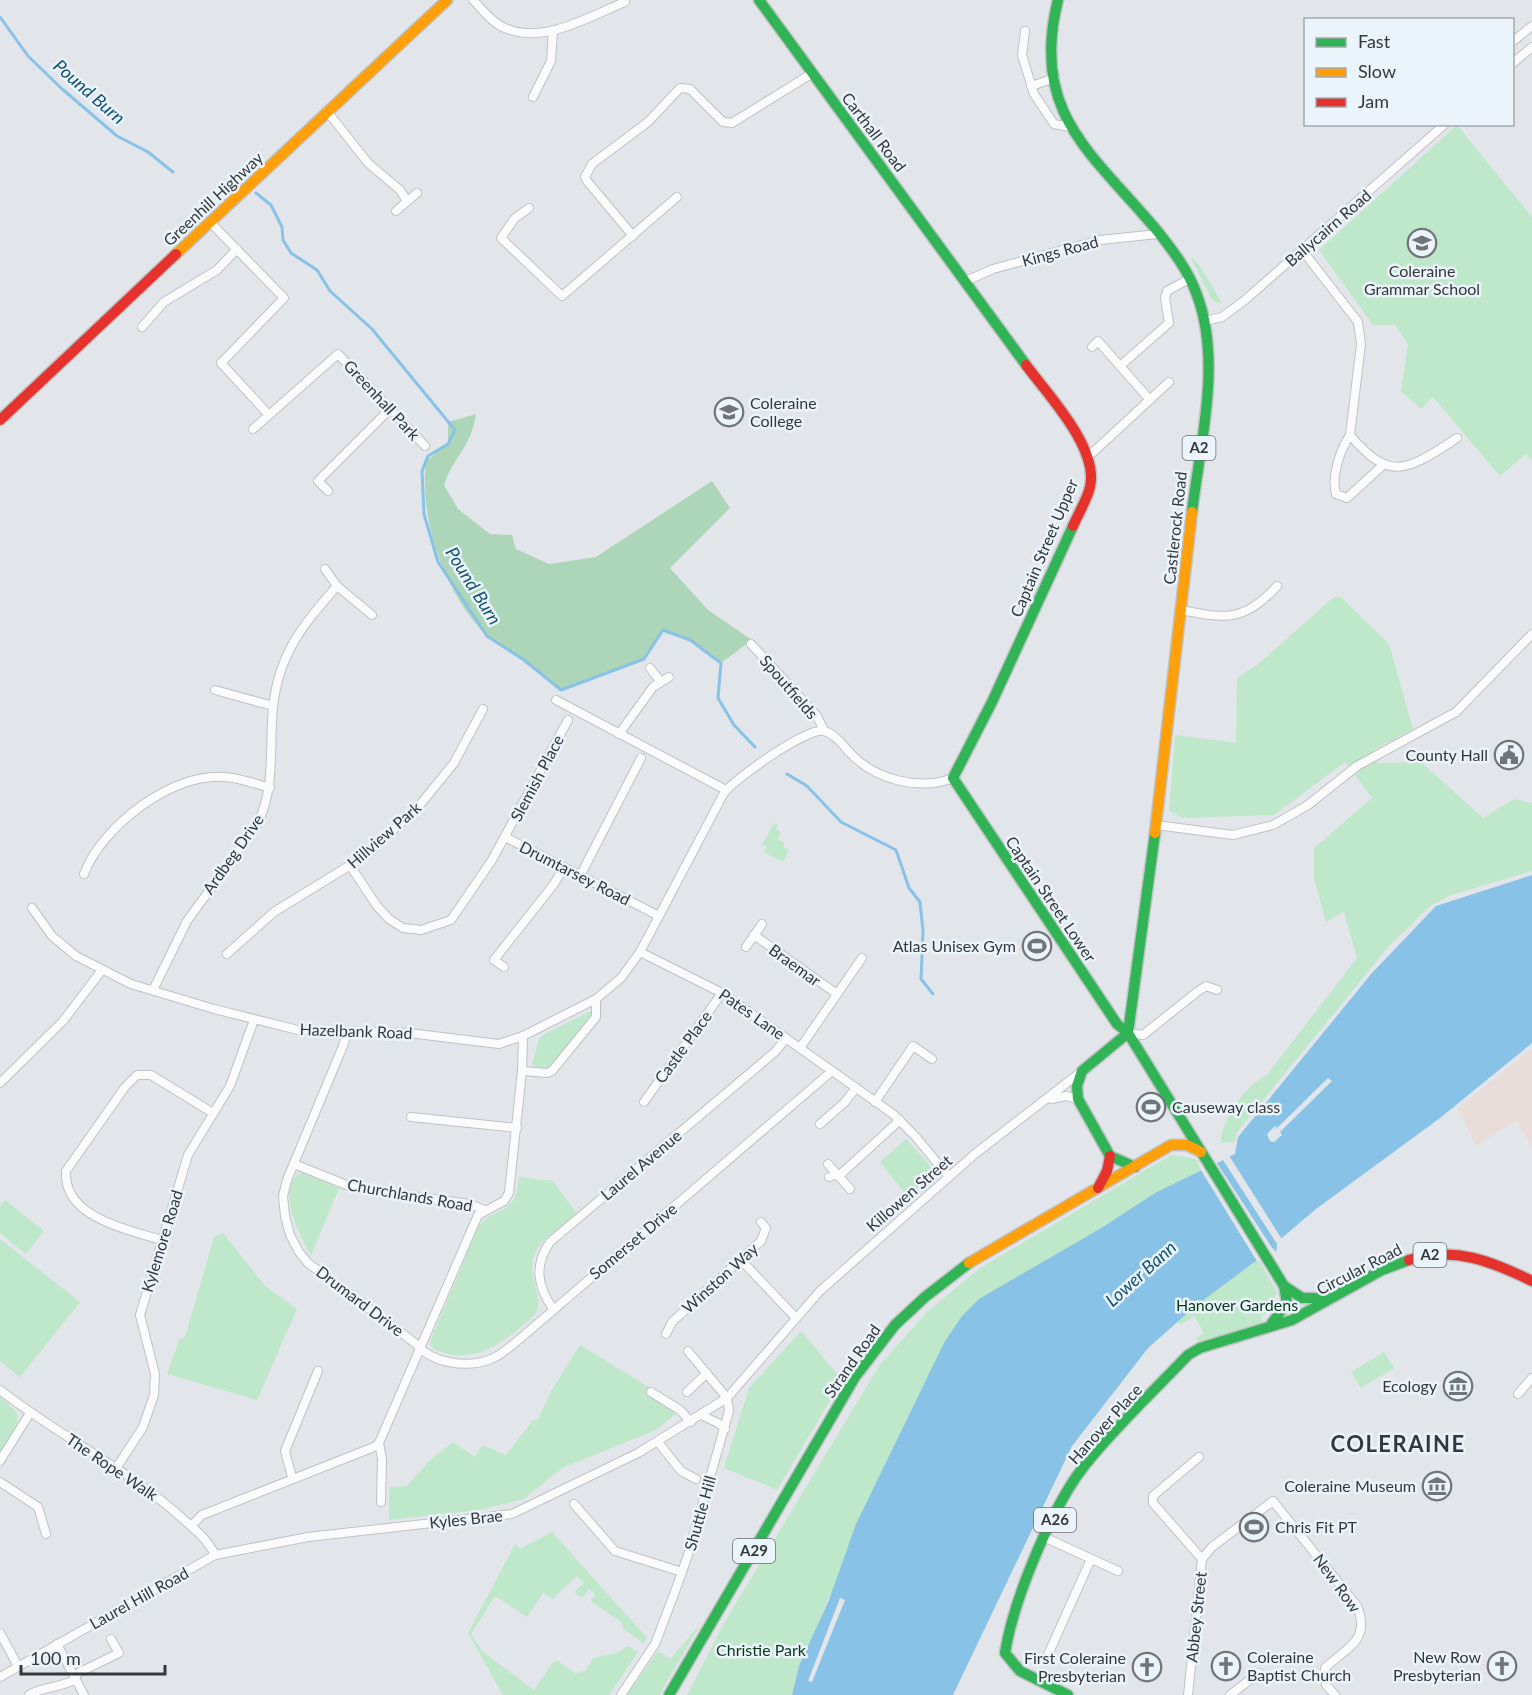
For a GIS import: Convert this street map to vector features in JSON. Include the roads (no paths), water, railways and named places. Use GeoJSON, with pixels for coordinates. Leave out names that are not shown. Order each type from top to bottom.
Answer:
{"type":"FeatureCollection","features":[{"type":"Feature","properties":{"kind":"main road","name":"Greenhill Highway"},"geometry":{"type":"LineString","coordinates":[[0,420],[447,0]]}},
{"type":"Feature","properties":{"kind":"main road","name":"Carthall Road"},"geometry":{"type":"LineString","coordinates":[[759,0],[811,74],[966,281]]}},
{"type":"Feature","properties":{"kind":"main road","name":"Castlerock Road"},"geometry":{"type":"LineString","coordinates":[[1058,0],[1052,20],[1052,62],[1060,102],[1077,140],[1158,234],[1189,279],[1205,321],[1207,388],[1156,825],[1128,1033]]}},
{"type":"Feature","properties":{"kind":"main road","name":"Captain Street Upper"},"geometry":{"type":"LineString","coordinates":[[953,778],[993,702],[1090,488],[1092,471],[1089,456],[1079,438],[966,281]]}},
{"type":"Feature","properties":{"kind":"main road","name":"Captain Street Lower"},"geometry":{"type":"LineString","coordinates":[[953,778],[1117,1024],[1128,1033],[1182,1120],[1191,1143]]}},
{"type":"Feature","properties":{"kind":"main road","name":"Killowen Street"},"geometry":{"type":"LineString","coordinates":[[1082,1071],[1128,1033]]}},
{"type":"Feature","properties":{"kind":"main road"},"geometry":{"type":"LineString","coordinates":[[1082,1071],[1077,1086],[1078,1099],[1110,1156],[1135,1167]]}},
{"type":"Feature","properties":{"kind":"main road"},"geometry":{"type":"LineString","coordinates":[[1171,1145],[1179,1133],[1182,1120]]}},
{"type":"Feature","properties":{"kind":"main road"},"geometry":{"type":"LineString","coordinates":[[1171,1145],[1191,1143]]}},
{"type":"Feature","properties":{"kind":"main road","name":"A2"},"geometry":{"type":"LineString","coordinates":[[1191,1143],[1201,1152],[1284,1286],[1302,1298],[1331,1297]]}},
{"type":"Feature","properties":{"kind":"main road","name":"Strand Road"},"geometry":{"type":"LineString","coordinates":[[669,1695],[855,1377],[876,1347],[925,1298],[977,1257],[1171,1145]]}},
{"type":"Feature","properties":{"kind":"main road"},"geometry":{"type":"LineString","coordinates":[[1098,1188],[1107,1171],[1110,1156]]}},
{"type":"Feature","properties":{"kind":"main road","name":"Circular Road"},"geometry":{"type":"LineString","coordinates":[[1304,1315],[1331,1297],[1401,1262],[1439,1252],[1468,1255],[1532,1281]]}},
{"type":"Feature","properties":{"kind":"main road"},"geometry":{"type":"LineString","coordinates":[[1268,1327],[1277,1320],[1284,1309],[1287,1300],[1284,1286]]}},
{"type":"Feature","properties":{"kind":"main road","name":"Hanover Place"},"geometry":{"type":"LineString","coordinates":[[1068,1695],[1014,1666],[1005,1653],[1005,1641],[1017,1604],[1072,1484],[1084,1466],[1188,1354],[1200,1348],[1304,1315]]}},
{"type":"Feature","properties":{"kind":"street"},"geometry":{"type":"LineString","coordinates":[[473,0],[503,27],[532,33],[553,30],[625,2],[624,0]]}},
{"type":"Feature","properties":{"kind":"street"},"geometry":{"type":"LineString","coordinates":[[1514,40],[1532,26]]}},
{"type":"Feature","properties":{"kind":"street"},"geometry":{"type":"LineString","coordinates":[[533,97],[551,61],[553,30]]}},
{"type":"Feature","properties":{"kind":"street"},"geometry":{"type":"LineString","coordinates":[[1025,31],[1022,55],[1031,86],[1054,124],[1072,127]]}},
{"type":"Feature","properties":{"kind":"street"},"geometry":{"type":"LineString","coordinates":[[1514,62],[1532,47]]}},
{"type":"Feature","properties":{"kind":"street"},"geometry":{"type":"LineString","coordinates":[[633,236],[587,181],[585,177],[592,164],[648,122],[680,88],[690,89],[723,122],[732,123],[811,74]]}},
{"type":"Feature","properties":{"kind":"street"},"geometry":{"type":"LineString","coordinates":[[1031,86],[1055,78]]}},
{"type":"Feature","properties":{"kind":"street"},"geometry":{"type":"LineString","coordinates":[[529,82],[539,88]]}},
{"type":"Feature","properties":{"kind":"street"},"geometry":{"type":"LineString","coordinates":[[327,111],[368,163],[400,190],[407,201]]}},
{"type":"Feature","properties":{"kind":"street","name":"Ballycairn Road"},"geometry":{"type":"LineString","coordinates":[[1205,321],[1222,317],[1443,126]]}},
{"type":"Feature","properties":{"kind":"street"},"geometry":{"type":"LineString","coordinates":[[396,211],[417,193]]}},
{"type":"Feature","properties":{"kind":"street"},"geometry":{"type":"LineString","coordinates":[[529,208],[515,218],[501,238],[562,296],[677,197]]}},
{"type":"Feature","properties":{"kind":"street"},"geometry":{"type":"LineString","coordinates":[[210,222],[284,298],[221,363],[269,415],[253,429]]}},
{"type":"Feature","properties":{"kind":"street","name":"Kings Road"},"geometry":{"type":"LineString","coordinates":[[966,281],[993,268],[1100,240],[1158,234]]}},
{"type":"Feature","properties":{"kind":"street"},"geometry":{"type":"LineString","coordinates":[[142,327],[164,302],[217,270],[237,249]]}},
{"type":"Feature","properties":{"kind":"street"},"geometry":{"type":"LineString","coordinates":[[1302,250],[1358,322],[1361,344],[1350,435],[1344,444],[1333,484],[1336,494],[1347,498],[1382,466]]}},
{"type":"Feature","properties":{"kind":"street"},"geometry":{"type":"LineString","coordinates":[[1120,366],[1170,323],[1167,291],[1189,279]]}},
{"type":"Feature","properties":{"kind":"street"},"geometry":{"type":"LineString","coordinates":[[1092,347],[1098,341],[1150,400]]}},
{"type":"Feature","properties":{"kind":"street","name":"Greenhall Park"},"geometry":{"type":"LineString","coordinates":[[269,415],[338,354],[425,446]]}},
{"type":"Feature","properties":{"kind":"street"},"geometry":{"type":"LineString","coordinates":[[1089,456],[1169,382]]}},
{"type":"Feature","properties":{"kind":"street"},"geometry":{"type":"LineString","coordinates":[[328,491],[318,481],[390,409]]}},
{"type":"Feature","properties":{"kind":"street"},"geometry":{"type":"LineString","coordinates":[[1350,435],[1367,455],[1382,466],[1400,467],[1422,460],[1457,438]]}},
{"type":"Feature","properties":{"kind":"street"},"geometry":{"type":"LineString","coordinates":[[325,569],[337,586],[372,615]]}},
{"type":"Feature","properties":{"kind":"street","name":"Ardbeg Drive"},"geometry":{"type":"LineString","coordinates":[[153,990],[187,921],[257,825],[270,788],[273,706],[283,664],[299,630],[337,586]]}},
{"type":"Feature","properties":{"kind":"street"},"geometry":{"type":"LineString","coordinates":[[1181,610],[1233,617],[1250,611],[1277,586]]}},
{"type":"Feature","properties":{"kind":"street"},"geometry":{"type":"LineString","coordinates":[[1156,825],[1233,835],[1272,825],[1308,805],[1357,766],[1456,712],[1532,634]]}},
{"type":"Feature","properties":{"kind":"street","name":"Spoutfields"},"geometry":{"type":"LineString","coordinates":[[751,644],[817,716],[824,731]]}},
{"type":"Feature","properties":{"kind":"street"},"geometry":{"type":"LineString","coordinates":[[650,668],[660,681]]}},
{"type":"Feature","properties":{"kind":"street"},"geometry":{"type":"LineString","coordinates":[[620,734],[639,705],[660,681],[669,677]]}},
{"type":"Feature","properties":{"kind":"street"},"geometry":{"type":"LineString","coordinates":[[215,690],[273,706]]}},
{"type":"Feature","properties":{"kind":"street"},"geometry":{"type":"LineString","coordinates":[[556,700],[726,790]]}},
{"type":"Feature","properties":{"kind":"street","name":"Hillview Park"},"geometry":{"type":"LineString","coordinates":[[227,954],[274,912],[351,867],[419,806],[454,763],[483,709]]}},
{"type":"Feature","properties":{"kind":"street","name":"Slemish Place"},"geometry":{"type":"LineString","coordinates":[[505,837],[568,720]]}},
{"type":"Feature","properties":{"kind":"street"},"geometry":{"type":"LineString","coordinates":[[824,731],[834,736],[854,757],[880,775],[895,780],[936,784],[953,778]]}},
{"type":"Feature","properties":{"kind":"street","name":"Hazelbank Road"},"geometry":{"type":"LineString","coordinates":[[32,908],[52,936],[66,949],[102,970],[153,990],[254,1020],[298,1030],[409,1033],[500,1044],[523,1036],[596,999],[621,978],[640,952],[726,790],[736,780],[808,734],[824,731]]}},
{"type":"Feature","properties":{"kind":"street"},"geometry":{"type":"LineString","coordinates":[[580,876],[641,759]]}},
{"type":"Feature","properties":{"kind":"street"},"geometry":{"type":"LineString","coordinates":[[84,874],[122,821],[145,802],[174,787],[197,779],[225,777],[270,788]]}},
{"type":"Feature","properties":{"kind":"street","name":"Drumtarsey Road"},"geometry":{"type":"LineString","coordinates":[[351,867],[388,919],[403,928],[421,930],[451,920],[467,899],[505,837],[659,916]]}},
{"type":"Feature","properties":{"kind":"street"},"geometry":{"type":"LineString","coordinates":[[504,967],[494,960],[554,884],[564,867]]}},
{"type":"Feature","properties":{"kind":"street","name":"Braemar"},"geometry":{"type":"LineString","coordinates":[[746,947],[762,924]]}},
{"type":"Feature","properties":{"kind":"street","name":"Braemar"},"geometry":{"type":"LineString","coordinates":[[754,935],[837,994]]}},
{"type":"Feature","properties":{"kind":"street","name":"Pates Lane"},"geometry":{"type":"LineString","coordinates":[[640,952],[722,993],[900,1120],[949,1177]]}},
{"type":"Feature","properties":{"kind":"street","name":"Braemar"},"geometry":{"type":"LineString","coordinates":[[800,1048],[862,958]]}},
{"type":"Feature","properties":{"kind":"street"},"geometry":{"type":"LineString","coordinates":[[0,1083],[63,1021],[102,970]]}},
{"type":"Feature","properties":{"kind":"street"},"geometry":{"type":"LineString","coordinates":[[1128,1033],[1143,1035],[1206,986],[1217,990]]}},
{"type":"Feature","properties":{"kind":"street","name":"Castle Place"},"geometry":{"type":"LineString","coordinates":[[644,1102],[722,993]]}},
{"type":"Feature","properties":{"kind":"street"},"geometry":{"type":"LineString","coordinates":[[522,1071],[547,1074],[552,1071],[596,1017],[596,999]]}},
{"type":"Feature","properties":{"kind":"street","name":"Kylemore Road"},"geometry":{"type":"LineString","coordinates":[[117,1467],[143,1427],[154,1395],[155,1374],[140,1314],[188,1155],[230,1086],[254,1020]]}},
{"type":"Feature","properties":{"kind":"street","name":"Drumard Drive"},"geometry":{"type":"LineString","coordinates":[[346,1033],[344,1046],[294,1164],[284,1196],[290,1235],[308,1263],[419,1348],[379,1443]]}},
{"type":"Feature","properties":{"kind":"street","name":"Churchlands Road"},"geometry":{"type":"LineString","coordinates":[[294,1164],[354,1188],[470,1204],[484,1210],[504,1201],[509,1193],[517,1128],[523,1036]]}},
{"type":"Feature","properties":{"kind":"street","name":"Laurel Avenue"},"geometry":{"type":"LineString","coordinates":[[554,1309],[540,1283],[538,1265],[550,1242],[776,1052],[786,1038]]}},
{"type":"Feature","properties":{"kind":"street"},"geometry":{"type":"LineString","coordinates":[[875,1102],[913,1046],[932,1059]]}},
{"type":"Feature","properties":{"kind":"street","name":"Somerset Drive"},"geometry":{"type":"LineString","coordinates":[[419,1348],[440,1359],[466,1364],[491,1359],[522,1337],[832,1071]]}},
{"type":"Feature","properties":{"kind":"street","name":"Killowen Street"},"geometry":{"type":"LineString","coordinates":[[727,1398],[820,1291],[993,1138],[1049,1099],[1082,1071]]}},
{"type":"Feature","properties":{"kind":"street"},"geometry":{"type":"LineString","coordinates":[[164,1240],[119,1227],[89,1212],[73,1200],[65,1185],[66,1171],[125,1087],[137,1075],[151,1075],[213,1113]]}},
{"type":"Feature","properties":{"kind":"street"},"geometry":{"type":"LineString","coordinates":[[820,1124],[844,1103],[855,1088]]}},
{"type":"Feature","properties":{"kind":"street"},"geometry":{"type":"LineString","coordinates":[[1049,1099],[1066,1096],[1078,1099]]}},
{"type":"Feature","properties":{"kind":"street"},"geometry":{"type":"LineString","coordinates":[[411,1117],[517,1128]]}},
{"type":"Feature","properties":{"kind":"street"},"geometry":{"type":"LineString","coordinates":[[829,1178],[837,1174],[900,1120]]}},
{"type":"Feature","properties":{"kind":"street"},"geometry":{"type":"LineString","coordinates":[[828,1164],[850,1189]]}},
{"type":"Feature","properties":{"kind":"street"},"geometry":{"type":"LineString","coordinates":[[419,1348],[474,1224],[484,1210]]}},
{"type":"Feature","properties":{"kind":"street","name":"Winston Way"},"geometry":{"type":"LineString","coordinates":[[666,1334],[672,1322],[761,1241],[766,1228],[761,1222]]}},
{"type":"Feature","properties":{"kind":"street"},"geometry":{"type":"LineString","coordinates":[[741,1260],[796,1318]]}},
{"type":"Feature","properties":{"kind":"street"},"geometry":{"type":"LineString","coordinates":[[688,1351],[727,1398]]}},
{"type":"Feature","properties":{"kind":"street"},"geometry":{"type":"LineString","coordinates":[[292,1477],[285,1450],[318,1371]]}},
{"type":"Feature","properties":{"kind":"street"},"geometry":{"type":"LineString","coordinates":[[687,1392],[707,1373]]}},
{"type":"Feature","properties":{"kind":"street"},"geometry":{"type":"LineString","coordinates":[[1518,1394],[1532,1378]]}},
{"type":"Feature","properties":{"kind":"street","name":"The Rope Walk"},"geometry":{"type":"LineString","coordinates":[[0,1390],[30,1413],[147,1488],[210,1544],[215,1555]]}},
{"type":"Feature","properties":{"kind":"street"},"geometry":{"type":"LineString","coordinates":[[651,1392],[680,1410],[691,1422]]}},
{"type":"Feature","properties":{"kind":"street","name":"Kyles Brae"},"geometry":{"type":"LineString","coordinates":[[215,1555],[308,1537],[512,1514],[658,1442],[703,1416],[727,1398]]}},
{"type":"Feature","properties":{"kind":"street","name":"Shuttle Hill"},"geometry":{"type":"LineString","coordinates":[[621,1695],[655,1644],[682,1572],[725,1429],[729,1411],[727,1398]]}},
{"type":"Feature","properties":{"kind":"street"},"geometry":{"type":"LineString","coordinates":[[0,1461],[30,1413]]}},
{"type":"Feature","properties":{"kind":"street"},"geometry":{"type":"LineString","coordinates":[[703,1416],[725,1429]]}},
{"type":"Feature","properties":{"kind":"street"},"geometry":{"type":"LineString","coordinates":[[658,1442],[681,1471],[696,1479]]}},
{"type":"Feature","properties":{"kind":"street"},"geometry":{"type":"LineString","coordinates":[[191,1526],[201,1515],[292,1477],[374,1447],[379,1443],[382,1460],[381,1502]]}},
{"type":"Feature","properties":{"kind":"street"},"geometry":{"type":"LineString","coordinates":[[1199,1457],[1153,1496],[1153,1503],[1202,1559]]}},
{"type":"Feature","properties":{"kind":"street"},"geometry":{"type":"LineString","coordinates":[[0,1482],[38,1508],[46,1534]]}},
{"type":"Feature","properties":{"kind":"street","name":"Abbey Street"},"geometry":{"type":"LineString","coordinates":[[1188,1695],[1202,1559],[1212,1547],[1273,1501]]}},
{"type":"Feature","properties":{"kind":"street","name":"New Row"},"geometry":{"type":"LineString","coordinates":[[1273,1501],[1357,1606],[1362,1617],[1363,1628],[1360,1637],[1325,1668],[1326,1685],[1335,1695]]}},
{"type":"Feature","properties":{"kind":"street"},"geometry":{"type":"LineString","coordinates":[[574,1504],[615,1551],[682,1572]]}},
{"type":"Feature","properties":{"kind":"street"},"geometry":{"type":"LineString","coordinates":[[1046,1538],[1118,1572]]}},
{"type":"Feature","properties":{"kind":"street","name":"Laurel Hill Road"},"geometry":{"type":"LineString","coordinates":[[0,1677],[215,1555]]}},
{"type":"Feature","properties":{"kind":"street"},"geometry":{"type":"LineString","coordinates":[[1046,1659],[1091,1559]]}},
{"type":"Feature","properties":{"kind":"street"},"geometry":{"type":"LineString","coordinates":[[0,1633],[18,1666]]}},
{"type":"Feature","properties":{"kind":"street"},"geometry":{"type":"LineString","coordinates":[[29,1695],[36,1691],[67,1685],[75,1677],[119,1653],[111,1639]]}},
{"type":"Feature","properties":{"kind":"street"},"geometry":{"type":"LineString","coordinates":[[57,1644],[84,1695]]}},
{"type":"Feature","properties":{"kind":"street"},"geometry":{"type":"LineString","coordinates":[[1230,1695],[1259,1673]]}},
{"type":"Feature","properties":{"kind":"water","name":"Lower Bann"},"geometry":{"type":"Polygon","coordinates":[[[1532,875],[1532,1043],[1440,1118],[1316,1209],[1277,1242],[1277,1253],[1273,1248],[1193,1308],[1148,1348],[1072,1446],[953,1695],[792,1695],[799,1666],[829,1600],[856,1524],[945,1341],[962,1316],[979,1299],[1103,1227],[1155,1193],[1235,1154],[1238,1137],[1372,973],[1436,906],[1532,875]]]}},
{"type":"Feature","properties":{"kind":"waterway","name":"Pound Burn"},"geometry":{"type":"LineString","coordinates":[[0,17],[28,56],[61,88],[117,136],[148,152],[173,172]]}},
{"type":"Feature","properties":{"kind":"waterway","name":"Pound Burn"},"geometry":{"type":"LineString","coordinates":[[256,193],[271,205],[282,227],[283,240],[291,253],[317,270],[330,291],[372,329],[455,430],[448,444],[428,456],[422,471],[424,514],[438,562],[487,636],[524,660],[561,690],[644,659],[663,630],[690,640],[721,663],[718,698],[734,725],[755,747]]}},
{"type":"Feature","properties":{"kind":"waterway","name":"Pound Burn"},"geometry":{"type":"LineString","coordinates":[[787,774],[807,786],[841,822],[896,850],[909,888],[920,902],[923,931],[921,979],[933,994]]}},
{"type":"Feature","properties":{"kind":"place","name":"Coleraine Grammar School"},"geometry":{"type":"Point","coordinates":[1422,243]}},
{"type":"Feature","properties":{"kind":"place","name":"Coleraine College"},"geometry":{"type":"Point","coordinates":[729,412]}},
{"type":"Feature","properties":{"kind":"place","name":"County Hall"},"geometry":{"type":"Point","coordinates":[1509,755]}},
{"type":"Feature","properties":{"kind":"place","name":"Atlas Unisex Gym"},"geometry":{"type":"Point","coordinates":[1037,946]}},
{"type":"Feature","properties":{"kind":"place","name":"Causeway class"},"geometry":{"type":"Point","coordinates":[1151,1107]}},
{"type":"Feature","properties":{"kind":"place","name":"Ecology"},"geometry":{"type":"Point","coordinates":[1458,1386]}},
{"type":"Feature","properties":{"kind":"place","name":"Coleraine Museum"},"geometry":{"type":"Point","coordinates":[1437,1486]}},
{"type":"Feature","properties":{"kind":"place","name":"Chris Fit PT"},"geometry":{"type":"Point","coordinates":[1254,1527]}},
{"type":"Feature","properties":{"kind":"place","name":"Coleraine Baptist Church"},"geometry":{"type":"Point","coordinates":[1226,1666]}},
{"type":"Feature","properties":{"kind":"place","name":"New Row Presbyterian"},"geometry":{"type":"Point","coordinates":[1502,1666]}},
{"type":"Feature","properties":{"kind":"place","name":"First Coleraine Presbyterian"},"geometry":{"type":"Point","coordinates":[1147,1667]}},
{"type":"Feature","properties":{"kind":"district","name":"COLERAINE"},"geometry":{"type":"Point","coordinates":[1398,1444]}},
{"type":"Feature","properties":{"kind":"park label","name":"Hanover Gardens"},"geometry":{"type":"Point","coordinates":[1237,1305]}},
{"type":"Feature","properties":{"kind":"park label","name":"Christie Park"},"geometry":{"type":"Point","coordinates":[761,1650]}}]}
